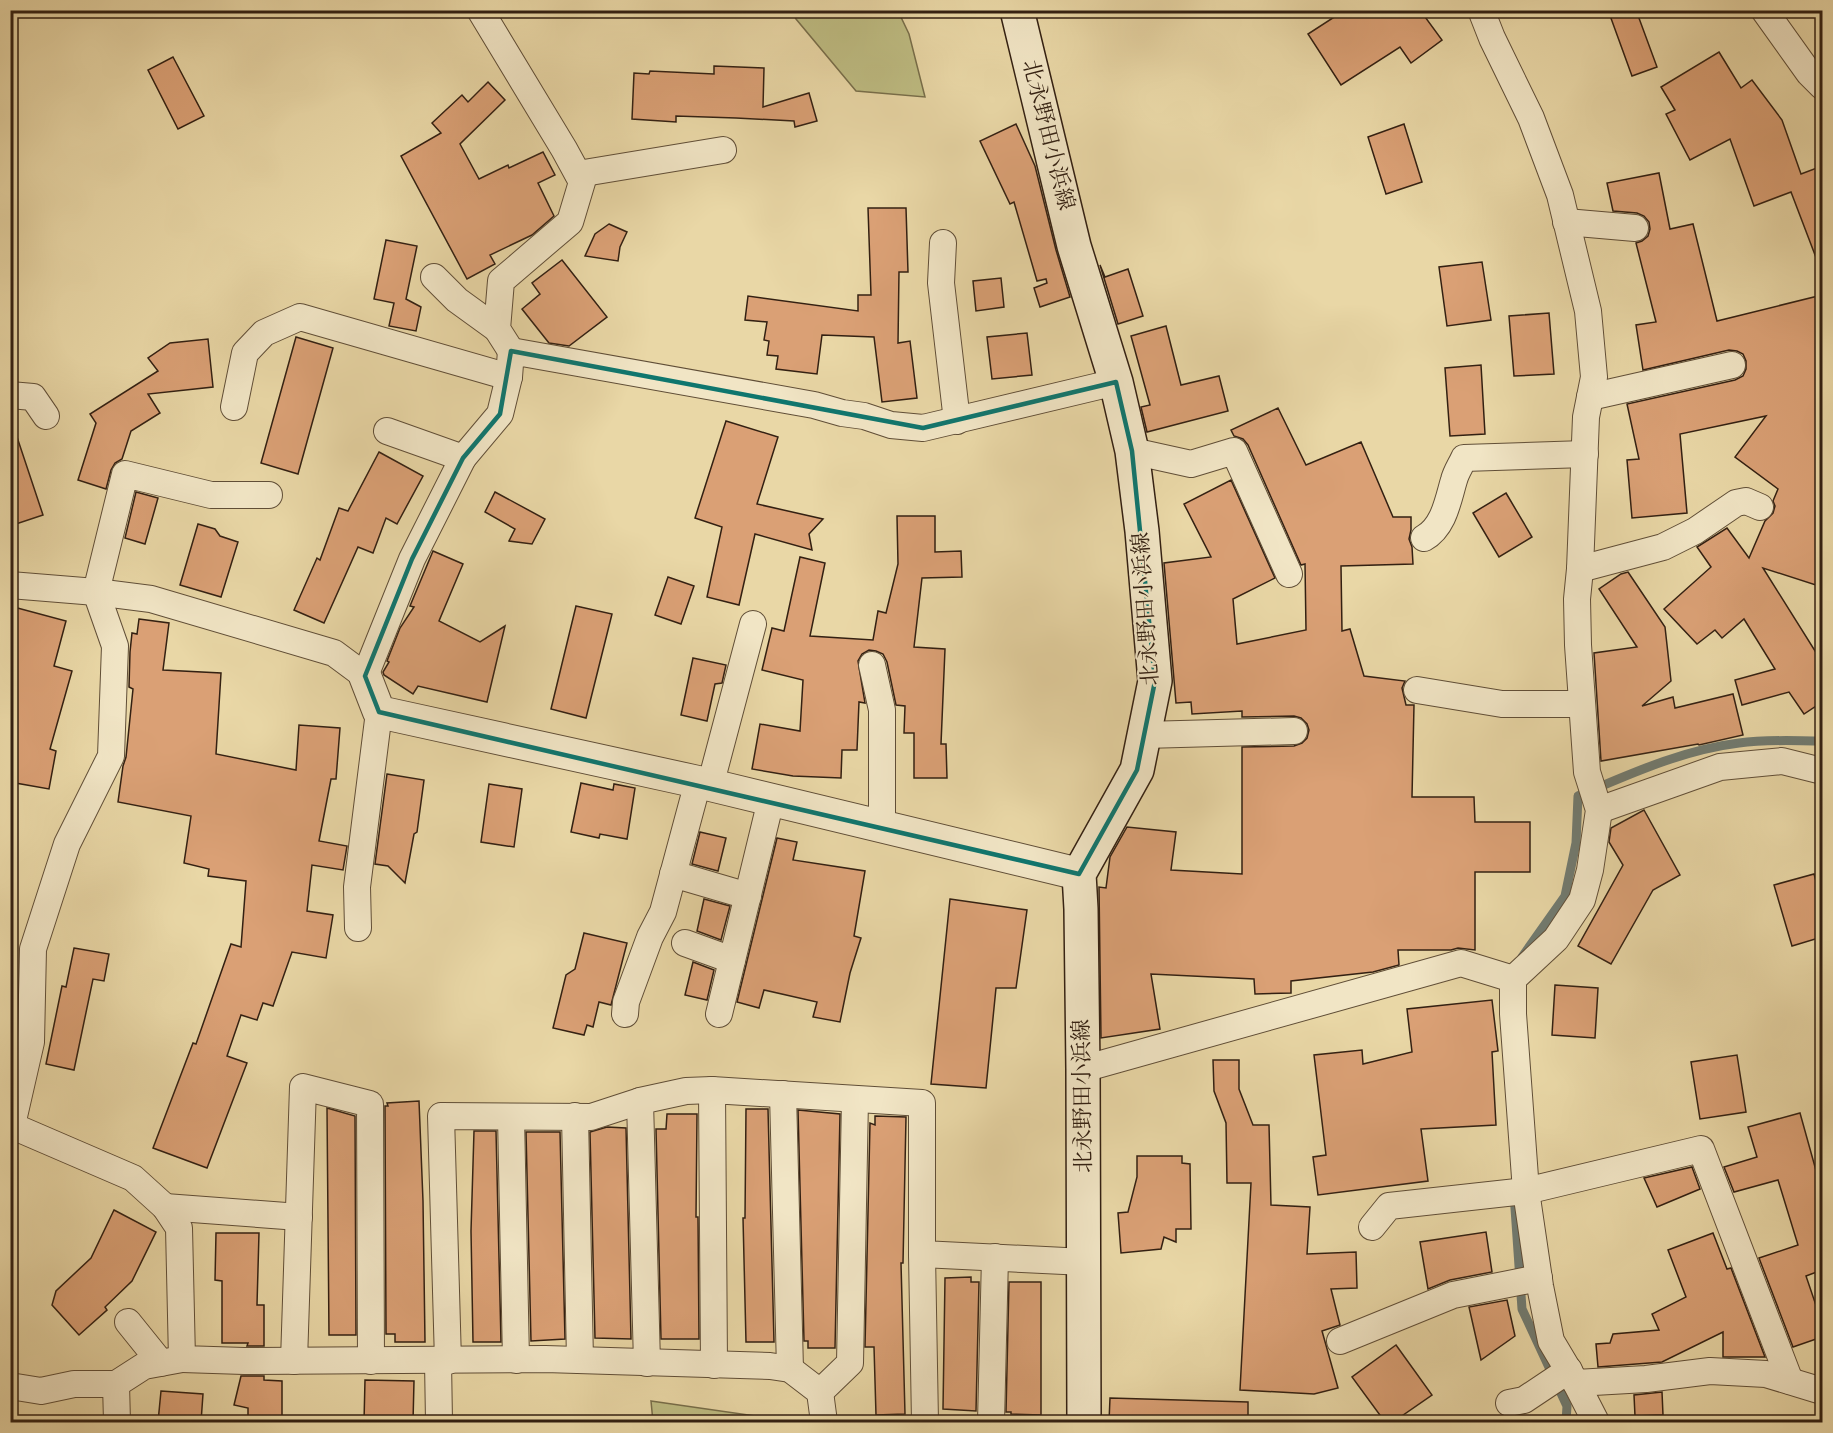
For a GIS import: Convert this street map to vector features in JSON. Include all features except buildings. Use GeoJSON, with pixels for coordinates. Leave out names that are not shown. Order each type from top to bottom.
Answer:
{"type":"FeatureCollection","features":[{"type":"Feature","properties":{"kind":"main road","name":"北永野田小浜線"},"geometry":{"type":"LineString","coordinates":[[1017,10],[1074,246],[1116,382],[1132,451],[1142,531],[1155,681],[1137,770],[1078,874],[1081,909],[1083,1069],[1084,1422]]}},
{"type":"Feature","properties":{"kind":"street"},"geometry":{"type":"LineString","coordinates":[[480,10],[582,182],[570,222],[501,280],[497,329]]}},
{"type":"Feature","properties":{"kind":"street"},"geometry":{"type":"LineString","coordinates":[[1481,10],[1531,118],[1560,195],[1588,310],[1594,377],[1586,417],[1577,599],[1581,704],[1587,772],[1599,810],[1590,870],[1582,900],[1556,939],[1513,979],[1513,1014],[1526,1191],[1538,1279],[1551,1341],[1596,1422]]}},
{"type":"Feature","properties":{"kind":"street"},"geometry":{"type":"LineString","coordinates":[[1764,10],[1809,73],[1822,86]]}},
{"type":"Feature","properties":{"kind":"street"},"geometry":{"type":"LineString","coordinates":[[578,174],[723,150]]}},
{"type":"Feature","properties":{"kind":"street"},"geometry":{"type":"LineString","coordinates":[[1566,222],[1635,228]]}},
{"type":"Feature","properties":{"kind":"street"},"geometry":{"type":"LineString","coordinates":[[944,243],[941,283],[957,421]]}},
{"type":"Feature","properties":{"kind":"street"},"geometry":{"type":"LineString","coordinates":[[365,676],[412,559],[462,458],[500,414],[509,377],[511,351],[497,329],[457,300],[434,277]]}},
{"type":"Feature","properties":{"kind":"street"},"geometry":{"type":"LineString","coordinates":[[234,407],[245,353],[264,333],[300,316],[509,377]]}},
{"type":"Feature","properties":{"kind":"street"},"geometry":{"type":"LineString","coordinates":[[511,351],[814,405],[864,416],[891,425],[923,428],[1116,382]]}},
{"type":"Feature","properties":{"kind":"street"},"geometry":{"type":"LineString","coordinates":[[1590,397],[1732,365]]}},
{"type":"Feature","properties":{"kind":"street"},"geometry":{"type":"LineString","coordinates":[[10,395],[33,397],[46,416]]}},
{"type":"Feature","properties":{"kind":"street"},"geometry":{"type":"LineString","coordinates":[[387,431],[462,458]]}},
{"type":"Feature","properties":{"kind":"street"},"geometry":{"type":"LineString","coordinates":[[1132,451],[1191,465],[1234,451],[1289,574]]}},
{"type":"Feature","properties":{"kind":"street"},"geometry":{"type":"LineString","coordinates":[[1424,538],[1431,534],[1448,506],[1454,478],[1464,458],[1585,454]]}},
{"type":"Feature","properties":{"kind":"street"},"geometry":{"type":"LineString","coordinates":[[172,1361],[179,1228],[165,1207],[133,1178],[11,1125],[31,1042],[33,949],[67,844],[111,756],[115,646],[96,592],[125,474],[211,495],[269,495]]}},
{"type":"Feature","properties":{"kind":"street"},"geometry":{"type":"LineString","coordinates":[[1580,569],[1663,547],[1695,531],[1736,503],[1746,501],[1760,507]]}},
{"type":"Feature","properties":{"kind":"street"},"geometry":{"type":"LineString","coordinates":[[10,585],[96,592],[151,600],[334,652],[365,676],[379,711],[357,887],[358,928]]}},
{"type":"Feature","properties":{"kind":"street"},"geometry":{"type":"LineString","coordinates":[[625,1014],[626,1002],[650,937],[663,912],[753,624]]}},
{"type":"Feature","properties":{"kind":"street"},"geometry":{"type":"LineString","coordinates":[[872,665],[882,710],[882,826]]}},
{"type":"Feature","properties":{"kind":"street"},"geometry":{"type":"LineString","coordinates":[[1417,690],[1502,704],[1581,704]]}},
{"type":"Feature","properties":{"kind":"street"},"geometry":{"type":"LineString","coordinates":[[379,711],[704,784],[1078,874]]}},
{"type":"Feature","properties":{"kind":"street"},"geometry":{"type":"LineString","coordinates":[[1144,735],[1294,731]]}},
{"type":"Feature","properties":{"kind":"street"},"geometry":{"type":"LineString","coordinates":[[1599,810],[1720,767],[1782,761],[1822,771]]}},
{"type":"Feature","properties":{"kind":"street"},"geometry":{"type":"LineString","coordinates":[[719,1014],[771,800]]}},
{"type":"Feature","properties":{"kind":"street"},"geometry":{"type":"LineString","coordinates":[[673,874],[748,896]]}},
{"type":"Feature","properties":{"kind":"street"},"geometry":{"type":"LineString","coordinates":[[685,943],[732,960]]}},
{"type":"Feature","properties":{"kind":"street"},"geometry":{"type":"LineString","coordinates":[[1083,1069],[1461,963],[1513,979]]}},
{"type":"Feature","properties":{"kind":"street"},"geometry":{"type":"LineString","coordinates":[[294,1361],[303,1086],[370,1104],[371,1361]]}},
{"type":"Feature","properties":{"kind":"street"},"geometry":{"type":"LineString","coordinates":[[712,1090],[714,1365]]}},
{"type":"Feature","properties":{"kind":"street"},"geometry":{"type":"LineString","coordinates":[[439,1422],[443,1361],[441,1116],[591,1117],[640,1101],[686,1091],[712,1090],[922,1103],[925,1422]]}},
{"type":"Feature","properties":{"kind":"street"},"geometry":{"type":"LineString","coordinates":[[783,1094],[789,1369]]}},
{"type":"Feature","properties":{"kind":"street"},"geometry":{"type":"LineString","coordinates":[[820,1392],[850,1363],[855,1099]]}},
{"type":"Feature","properties":{"kind":"street"},"geometry":{"type":"LineString","coordinates":[[640,1101],[647,1363]]}},
{"type":"Feature","properties":{"kind":"street"},"geometry":{"type":"LineString","coordinates":[[575,1116],[580,1360]]}},
{"type":"Feature","properties":{"kind":"street"},"geometry":{"type":"LineString","coordinates":[[511,1117],[516,1360]]}},
{"type":"Feature","properties":{"kind":"street"},"geometry":{"type":"LineString","coordinates":[[1372,1227],[1389,1206],[1526,1191],[1701,1149],[1790,1381]]}},
{"type":"Feature","properties":{"kind":"street"},"geometry":{"type":"LineString","coordinates":[[165,1207],[299,1217]]}},
{"type":"Feature","properties":{"kind":"street"},"geometry":{"type":"LineString","coordinates":[[922,1254],[1085,1262]]}},
{"type":"Feature","properties":{"kind":"street"},"geometry":{"type":"LineString","coordinates":[[991,1422],[995,1257]]}},
{"type":"Feature","properties":{"kind":"street"},"geometry":{"type":"LineString","coordinates":[[1340,1341],[1453,1295],[1538,1279]]}},
{"type":"Feature","properties":{"kind":"street"},"geometry":{"type":"LineString","coordinates":[[128,1322],[172,1361]]}},
{"type":"Feature","properties":{"kind":"street"},"geometry":{"type":"LineString","coordinates":[[10,1386],[41,1390],[74,1384],[116,1384],[144,1366],[172,1361],[580,1360],[770,1366],[789,1369],[820,1392],[824,1422]]}},
{"type":"Feature","properties":{"kind":"street"},"geometry":{"type":"LineString","coordinates":[[1509,1404],[1524,1400],[1539,1390],[1573,1377],[1646,1379],[1710,1371],[1766,1374],[1822,1391]]}},
{"type":"Feature","properties":{"kind":"street"},"geometry":{"type":"LineString","coordinates":[[116,1384],[117,1422]]}},
{"type":"Feature","properties":{"kind":"highlighted area"},"geometry":{"type":"Polygon","coordinates":[[[511,351],[923,428],[1116,382],[1132,451],[1155,681],[1137,770],[1079,874],[379,712],[365,676],[412,559],[463,458],[500,414],[511,351]]]}},
{"type":"Feature","properties":{"kind":"shaded area"},"geometry":{"type":"Polygon","coordinates":[[[792,11],[898,11],[909,34],[925,97],[856,91],[796,19],[792,11]]]}},
{"type":"Feature","properties":{"kind":"shaded area"},"geometry":{"type":"Polygon","coordinates":[[[651,1401],[798,1422],[653,1422],[651,1401]]]}},
{"type":"Feature","properties":{"kind":"waterway"},"geometry":{"type":"LineString","coordinates":[[1522,957],[1565,896],[1576,843],[1578,796],[1657,764],[1718,746],[1760,741],[1822,741]]}},
{"type":"Feature","properties":{"kind":"waterway"},"geometry":{"type":"LineString","coordinates":[[1514,1194],[1522,1309],[1567,1406],[1566,1422]]}}]}
